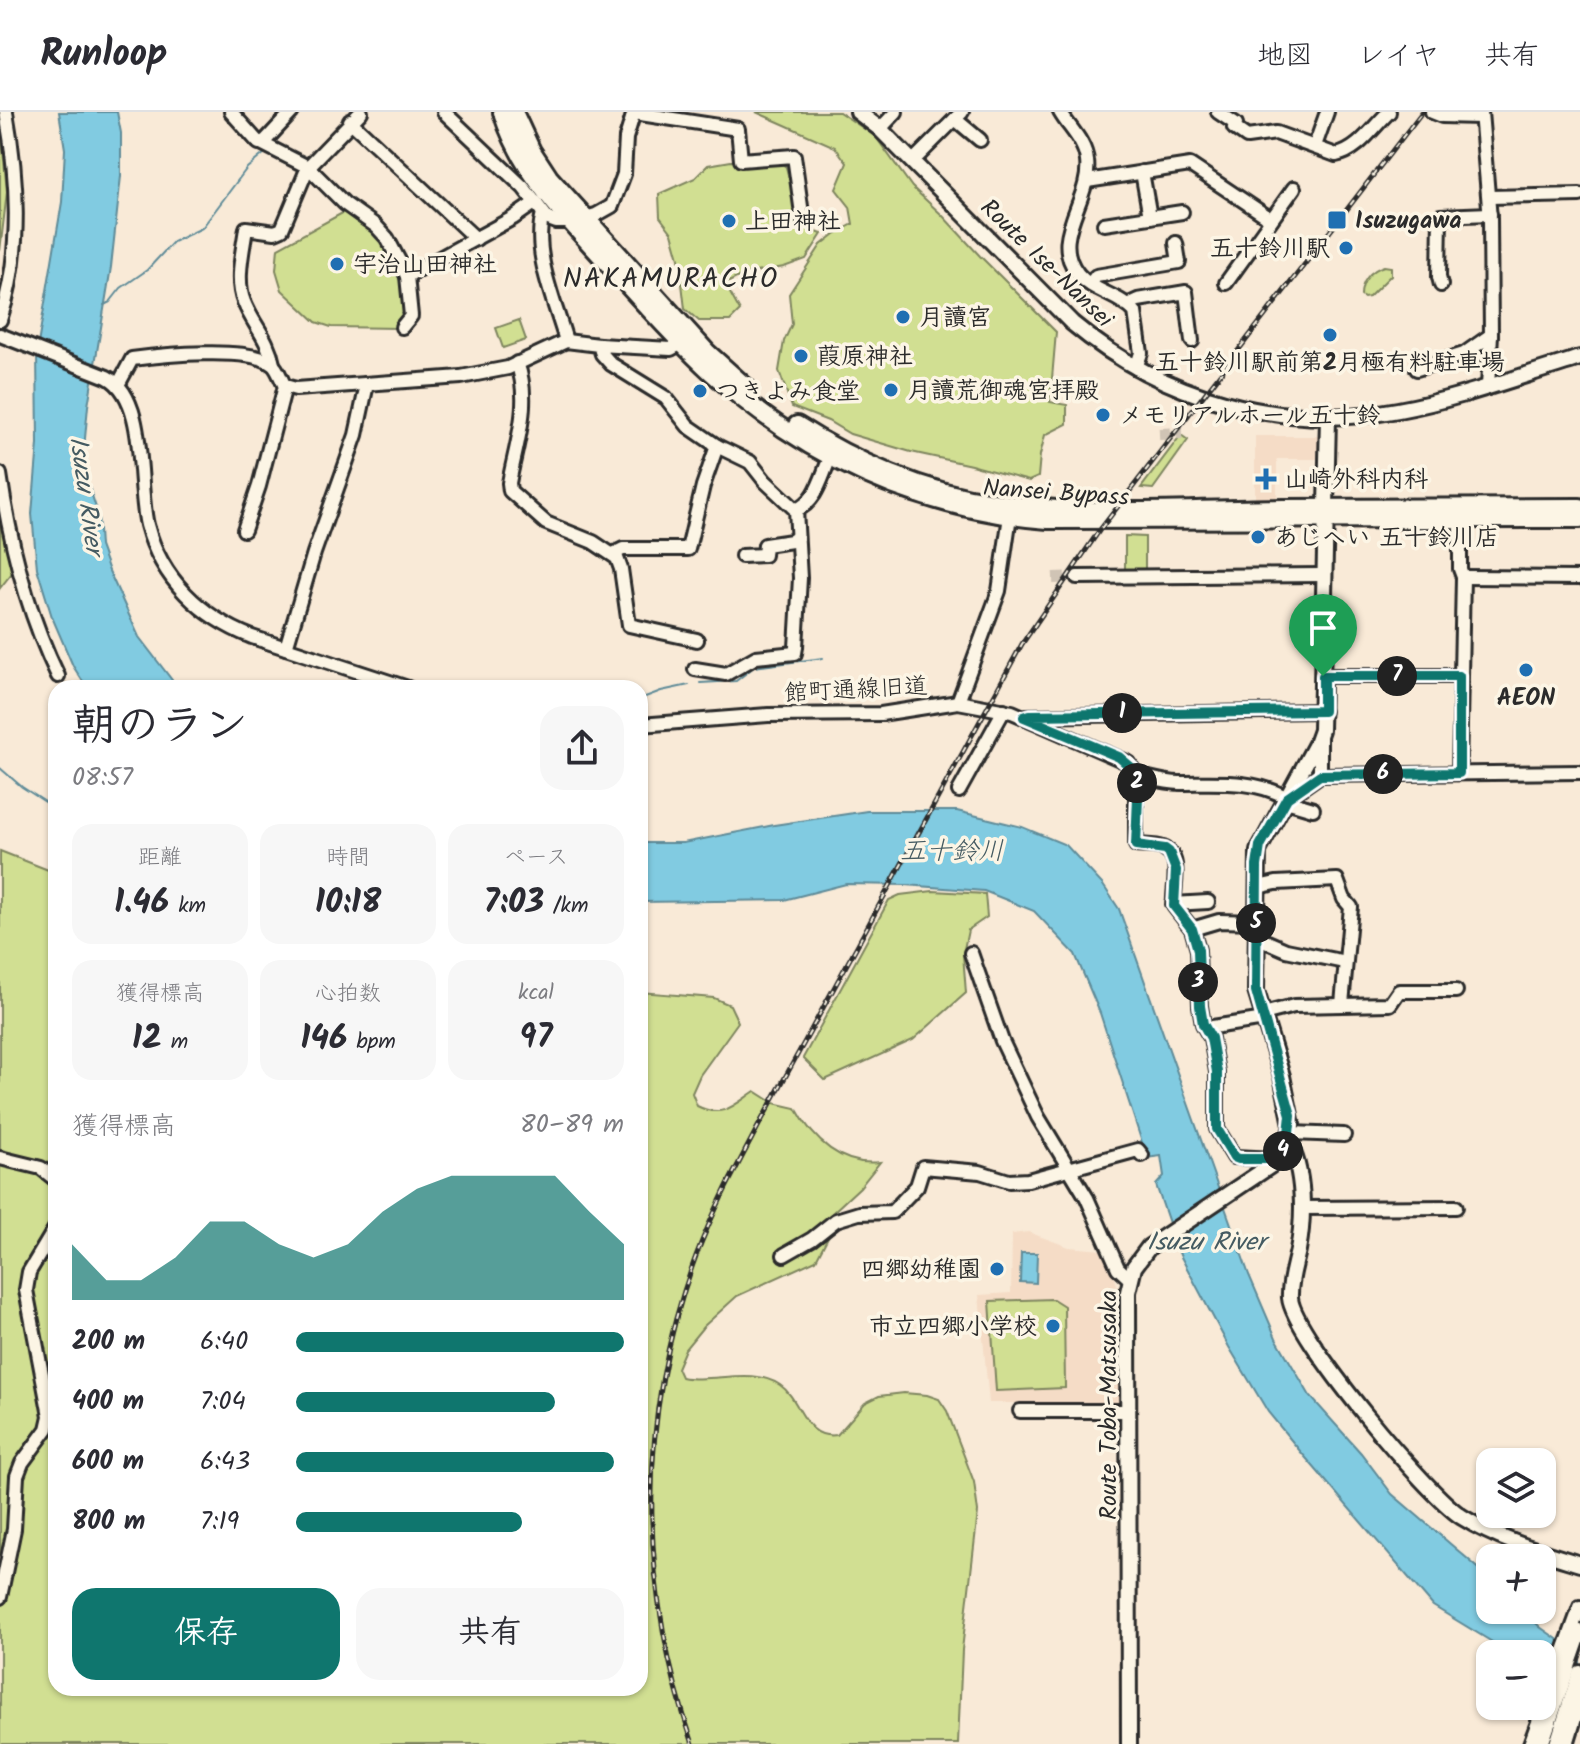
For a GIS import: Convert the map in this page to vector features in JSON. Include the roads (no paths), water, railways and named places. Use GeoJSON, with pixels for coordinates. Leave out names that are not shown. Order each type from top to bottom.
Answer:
{"type":"FeatureCollection","features":[{"type":"Feature","properties":{"kind":"highway","name":"Nansei Bypass"},"geometry":{"type":"LineString","coordinates":[[502,112],[518,152],[532,174],[572,221],[687,339],[758,398],[809,433],[840,450],[932,488],[1010,511],[1128,509],[1460,519],[1580,519]]}},
{"type":"Feature","properties":{"kind":"highway","name":"Nansei Bypass"},"geometry":{"type":"LineString","coordinates":[[514,112],[572,221]]}},
{"type":"Feature","properties":{"kind":"highway","name":"Nansei Bypass"},"geometry":{"type":"LineString","coordinates":[[1326,514],[1580,507]]}},
{"type":"Feature","properties":{"kind":"main road","name":"Route Ise-Nansei"},"geometry":{"type":"LineString","coordinates":[[858,112],[880,129],[1058,310],[1103,348],[1173,386],[1229,405],[1267,413],[1328,417]]}},
{"type":"Feature","properties":{"kind":"main road"},"geometry":{"type":"LineString","coordinates":[[1580,358],[1396,411],[1328,417],[1320,736],[1258,851],[1256,930],[1256,991],[1289,1102],[1290,1138],[1303,1208],[1290,1296],[1296,1318],[1322,1360],[1432,1491],[1458,1515],[1525,1548],[1580,1564]]}},
{"type":"Feature","properties":{"kind":"main road","name":"Route Toba-Matsusaka"},"geometry":{"type":"LineString","coordinates":[[1129,1744],[1128,1292],[1131,1280],[1140,1257],[1165,1235],[1261,1173],[1276,1159],[1290,1138]]}},
{"type":"Feature","properties":{"kind":"main road"},"geometry":{"type":"LineString","coordinates":[[1541,1744],[1580,1632]]}},
{"type":"Feature","properties":{"kind":"main road"},"geometry":{"type":"LineString","coordinates":[[1557,1744],[1580,1673]]}},
{"type":"Feature","properties":{"kind":"street"},"geometry":{"type":"LineString","coordinates":[[0,320],[7,298],[15,223],[12,154],[6,112]]}},
{"type":"Feature","properties":{"kind":"street"},"geometry":{"type":"LineString","coordinates":[[231,112],[266,147],[308,167],[345,204],[383,233],[407,276],[411,316],[402,327]]}},
{"type":"Feature","properties":{"kind":"street"},"geometry":{"type":"LineString","coordinates":[[266,147],[265,141],[292,112]]}},
{"type":"Feature","properties":{"kind":"street"},"geometry":{"type":"LineString","coordinates":[[244,530],[285,386],[273,364],[262,331],[241,296],[240,267],[246,228],[275,232],[282,229],[308,167],[361,112]]}},
{"type":"Feature","properties":{"kind":"street"},"geometry":{"type":"LineString","coordinates":[[444,112],[548,219],[572,221]]}},
{"type":"Feature","properties":{"kind":"street"},"geometry":{"type":"LineString","coordinates":[[541,244],[572,221],[606,210],[615,200],[624,174],[626,138],[634,112],[738,129],[741,160],[794,156],[803,221]]}},
{"type":"Feature","properties":{"kind":"street"},"geometry":{"type":"LineString","coordinates":[[880,129],[896,112]]}},
{"type":"Feature","properties":{"kind":"street"},"geometry":{"type":"LineString","coordinates":[[1060,112],[1084,148],[1087,162],[1087,181],[1068,229],[1073,266],[1090,284],[1135,312],[1141,345],[1140,361],[1136,368]]}},
{"type":"Feature","properties":{"kind":"street"},"geometry":{"type":"LineString","coordinates":[[1218,112],[1236,124],[1234,128],[1247,137],[1276,133],[1336,155],[1343,154],[1366,137],[1389,112]]}},
{"type":"Feature","properties":{"kind":"street"},"geometry":{"type":"LineString","coordinates":[[1316,143],[1327,112]]}},
{"type":"Feature","properties":{"kind":"street"},"geometry":{"type":"LineString","coordinates":[[1432,112],[1442,116],[1480,115],[1490,214],[1491,335],[1488,386]]}},
{"type":"Feature","properties":{"kind":"street"},"geometry":{"type":"LineString","coordinates":[[912,162],[959,115],[980,140]]}},
{"type":"Feature","properties":{"kind":"street"},"geometry":{"type":"LineString","coordinates":[[350,121],[476,239]]}},
{"type":"Feature","properties":{"kind":"street"},"geometry":{"type":"LineString","coordinates":[[1087,181],[1193,166],[1270,221]]}},
{"type":"Feature","properties":{"kind":"street"},"geometry":{"type":"LineString","coordinates":[[1142,172],[1150,217]]}},
{"type":"Feature","properties":{"kind":"street"},"geometry":{"type":"LineString","coordinates":[[1226,283],[1294,188]]}},
{"type":"Feature","properties":{"kind":"street"},"geometry":{"type":"LineString","coordinates":[[1489,197],[1580,195]]}},
{"type":"Feature","properties":{"kind":"street"},"geometry":{"type":"LineString","coordinates":[[407,276],[540,208]]}},
{"type":"Feature","properties":{"kind":"street"},"geometry":{"type":"LineString","coordinates":[[540,208],[541,244],[566,341]]}},
{"type":"Feature","properties":{"kind":"street"},"geometry":{"type":"LineString","coordinates":[[1104,224],[1182,212]]}},
{"type":"Feature","properties":{"kind":"street"},"geometry":{"type":"LineString","coordinates":[[1436,281],[1440,216],[1490,214]]}},
{"type":"Feature","properties":{"kind":"street"},"geometry":{"type":"LineString","coordinates":[[1090,284],[1096,276],[1179,262],[1176,243]]}},
{"type":"Feature","properties":{"kind":"street"},"geometry":{"type":"LineString","coordinates":[[1127,305],[1138,300],[1186,292],[1192,341]]}},
{"type":"Feature","properties":{"kind":"street"},"geometry":{"type":"LineString","coordinates":[[1,335],[112,381],[131,405],[144,510],[152,541],[165,568],[190,598],[217,620],[239,632],[384,680]]}},
{"type":"Feature","properties":{"kind":"street"},"geometry":{"type":"LineString","coordinates":[[1417,369],[1464,354],[1491,335]]}},
{"type":"Feature","properties":{"kind":"street"},"geometry":{"type":"LineString","coordinates":[[285,386],[296,389],[461,377],[508,368],[566,341],[671,349],[687,339]]}},
{"type":"Feature","properties":{"kind":"street"},"geometry":{"type":"LineString","coordinates":[[599,345],[611,364],[666,398],[688,426],[717,446],[750,462],[796,510],[800,578],[795,653],[756,657],[726,674],[695,669]]}},
{"type":"Feature","properties":{"kind":"street"},"geometry":{"type":"LineString","coordinates":[[112,381],[132,359],[198,352],[258,358],[273,364]]}},
{"type":"Feature","properties":{"kind":"street"},"geometry":{"type":"LineString","coordinates":[[517,363],[524,401],[510,491],[546,523],[593,542],[613,554],[621,569],[629,625],[697,640]]}},
{"type":"Feature","properties":{"kind":"street"},"geometry":{"type":"LineString","coordinates":[[286,648],[306,576],[356,435],[367,384]]}},
{"type":"Feature","properties":{"kind":"street"},"geometry":{"type":"LineString","coordinates":[[613,554],[623,549],[688,549],[709,465],[717,446]]}},
{"type":"Feature","properties":{"kind":"street"},"geometry":{"type":"LineString","coordinates":[[796,510],[813,496],[827,465]]}},
{"type":"Feature","properties":{"kind":"street"},"geometry":{"type":"LineString","coordinates":[[0,474],[24,594],[58,676]]}},
{"type":"Feature","properties":{"kind":"street"},"geometry":{"type":"LineString","coordinates":[[958,702],[994,609],[1002,579],[1010,511]]}},
{"type":"Feature","properties":{"kind":"street"},"geometry":{"type":"LineString","coordinates":[[1459,773],[1463,577],[1460,569],[1460,519]]}},
{"type":"Feature","properties":{"kind":"street"},"geometry":{"type":"LineString","coordinates":[[742,556],[764,555],[765,545],[792,541],[797,537]]}},
{"type":"Feature","properties":{"kind":"street"},"geometry":{"type":"LineString","coordinates":[[1077,577],[1323,575]]}},
{"type":"Feature","properties":{"kind":"street"},"geometry":{"type":"LineString","coordinates":[[1463,577],[1580,578]]}},
{"type":"Feature","properties":{"kind":"street"},"geometry":{"type":"LineString","coordinates":[[1323,676],[1459,676]]}},
{"type":"Feature","properties":{"kind":"street","name":"館町通線旧道"},"geometry":{"type":"LineString","coordinates":[[648,724],[768,715],[881,714],[958,702],[1024,717],[1126,761],[1136,775]]}},
{"type":"Feature","properties":{"kind":"street"},"geometry":{"type":"LineString","coordinates":[[959,791],[1004,710]]}},
{"type":"Feature","properties":{"kind":"street"},"geometry":{"type":"LineString","coordinates":[[1024,717],[1323,711]]}},
{"type":"Feature","properties":{"kind":"street"},"geometry":{"type":"LineString","coordinates":[[1320,736],[1320,775]]}},
{"type":"Feature","properties":{"kind":"street"},"geometry":{"type":"LineString","coordinates":[[1286,799],[1320,775],[1580,772]]}},
{"type":"Feature","properties":{"kind":"street"},"geometry":{"type":"LineString","coordinates":[[1276,1159],[1234,1157],[1217,1129],[1217,1072],[1211,1038],[1200,1006],[1198,954],[1192,929],[1173,904],[1176,870],[1169,852],[1163,848],[1136,845],[1136,775],[1177,783],[1254,786],[1273,790],[1286,799],[1313,809]]}},
{"type":"Feature","properties":{"kind":"street"},"geometry":{"type":"LineString","coordinates":[[1258,887],[1268,883],[1337,880],[1344,899],[1351,907],[1342,1004]]}},
{"type":"Feature","properties":{"kind":"street"},"geometry":{"type":"LineString","coordinates":[[1173,904],[1208,902]]}},
{"type":"Feature","properties":{"kind":"street"},"geometry":{"type":"LineString","coordinates":[[1192,929],[1219,921],[1256,930],[1286,950],[1345,962]]}},
{"type":"Feature","properties":{"kind":"street"},"geometry":{"type":"LineString","coordinates":[[971,953],[1002,1041],[1038,1117],[1070,1167],[1118,1268],[1131,1280]]}},
{"type":"Feature","properties":{"kind":"street"},"geometry":{"type":"LineString","coordinates":[[1206,1028],[1264,1017],[1294,1006],[1390,1004],[1399,991],[1456,991]]}},
{"type":"Feature","properties":{"kind":"street"},"geometry":{"type":"LineString","coordinates":[[1290,1138],[1344,1135]]}},
{"type":"Feature","properties":{"kind":"street"},"geometry":{"type":"LineString","coordinates":[[784,1255],[836,1220],[859,1213],[892,1212],[917,1186],[923,1167],[980,1172],[1009,1181],[1049,1176],[1070,1167],[1138,1150],[1142,1155]]}},
{"type":"Feature","properties":{"kind":"street"},"geometry":{"type":"LineString","coordinates":[[0,1158],[41,1168],[48,1174]]}},
{"type":"Feature","properties":{"kind":"street"},"geometry":{"type":"LineString","coordinates":[[1303,1208],[1456,1207]]}},
{"type":"Feature","properties":{"kind":"street"},"geometry":{"type":"LineString","coordinates":[[48,1240],[29,1272],[26,1290],[48,1393]]}},
{"type":"Feature","properties":{"kind":"street"},"geometry":{"type":"LineString","coordinates":[[1020,1411],[1128,1411]]}},
{"type":"Feature","properties":{"kind":"street"},"geometry":{"type":"LineString","coordinates":[[0,1597],[14,1529],[17,1476],[22,1463],[48,1425]]}},
{"type":"Feature","properties":{"kind":"street"},"geometry":{"type":"LineString","coordinates":[[1530,1744],[1580,1607]]}},
{"type":"Feature","properties":{"kind":"street"},"geometry":{"type":"LineString","coordinates":[[1567,1744],[1580,1702]]}},
{"type":"Feature","properties":{"kind":"water","name":"Isuzu River"},"geometry":{"type":"Polygon","coordinates":[[[59,112],[117,112],[121,133],[121,176],[84,449],[87,480],[98,514],[100,546],[109,571],[139,637],[172,680],[82,680],[52,617],[37,568],[32,514],[38,444],[37,350],[62,202],[65,149],[59,112]]]}},
{"type":"Feature","properties":{"kind":"water","name":"五十鈴川"},"geometry":{"type":"Polygon","coordinates":[[[867,811],[957,811],[1022,827],[1066,845],[1103,885],[1119,909],[1249,1275],[1276,1338],[1310,1396],[1361,1453],[1392,1494],[1476,1566],[1476,1624],[1537,1624],[1580,1655],[1580,1718],[1556,1687],[1556,1640],[1489,1640],[1433,1606],[1268,1412],[1180,1255],[1156,1185],[1164,1176],[1161,1156],[1147,1158],[1100,1013],[1075,954],[1034,911],[984,891],[905,885],[846,884],[784,900],[648,902],[648,843],[683,843],[867,811]]]}},
{"type":"Feature","properties":{"kind":"water"},"geometry":{"type":"Polygon","coordinates":[[[1021,1253],[1037,1253],[1036,1283],[1020,1282],[1021,1253]]]}},
{"type":"Feature","properties":{"kind":"waterway"},"geometry":{"type":"LineString","coordinates":[[273,144],[301,112]]}},
{"type":"Feature","properties":{"kind":"waterway"},"geometry":{"type":"LineString","coordinates":[[104,305],[121,288],[147,270],[173,242],[202,228],[247,168],[266,152]]}},
{"type":"Feature","properties":{"kind":"waterway"},"geometry":{"type":"LineString","coordinates":[[700,683],[736,681],[754,667],[823,658]]}},
{"type":"Feature","properties":{"kind":"waterway"},"geometry":{"type":"LineString","coordinates":[[648,696],[689,685]]}},
{"type":"Feature","properties":{"kind":"waterway"},"geometry":{"type":"LineString","coordinates":[[0,768],[48,804]]}},
{"type":"Feature","properties":{"kind":"tunnel"},"geometry":{"type":"LineString","coordinates":[[1159,434],[1182,433]]}},
{"type":"Feature","properties":{"kind":"tunnel"},"geometry":{"type":"LineString","coordinates":[[1053,578],[1077,577]]}},
{"type":"Feature","properties":{"kind":"railway"},"geometry":{"type":"LineString","coordinates":[[693,1744],[675,1684],[662,1623],[654,1562],[652,1500],[655,1438],[663,1377],[677,1316],[710,1223],[733,1173],[1022,644],[1099,531],[1422,112]]}},
{"type":"Feature","properties":{"kind":"place","name":"Isuzugawa"},"geometry":{"type":"Point","coordinates":[1337,220]}},
{"type":"Feature","properties":{"kind":"place","name":"上田神社"},"geometry":{"type":"Point","coordinates":[729,221]}},
{"type":"Feature","properties":{"kind":"place","name":"五十鈴川駅"},"geometry":{"type":"Point","coordinates":[1346,248]}},
{"type":"Feature","properties":{"kind":"place","name":"宇治山田神社"},"geometry":{"type":"Point","coordinates":[337,264]}},
{"type":"Feature","properties":{"kind":"place","name":"月讀宮"},"geometry":{"type":"Point","coordinates":[903,317]}},
{"type":"Feature","properties":{"kind":"place","name":"五十鈴川駅前第2月極有料駐車場"},"geometry":{"type":"Point","coordinates":[1330,335]}},
{"type":"Feature","properties":{"kind":"place","name":"葭原神社"},"geometry":{"type":"Point","coordinates":[801,356]}},
{"type":"Feature","properties":{"kind":"place","name":"月讀荒御魂宮拝殿"},"geometry":{"type":"Point","coordinates":[891,390]}},
{"type":"Feature","properties":{"kind":"place","name":"つきよみ食堂"},"geometry":{"type":"Point","coordinates":[700,391]}},
{"type":"Feature","properties":{"kind":"place","name":"メモリアルホール五十鈴"},"geometry":{"type":"Point","coordinates":[1103,415]}},
{"type":"Feature","properties":{"kind":"place","name":"山崎外科内科"},"geometry":{"type":"Point","coordinates":[1266,479]}},
{"type":"Feature","properties":{"kind":"place","name":"あじへい 五十鈴川店"},"geometry":{"type":"Point","coordinates":[1258,537]}},
{"type":"Feature","properties":{"kind":"place","name":"AEON"},"geometry":{"type":"Point","coordinates":[1526,670]}},
{"type":"Feature","properties":{"kind":"place","name":"四郷幼稚園"},"geometry":{"type":"Point","coordinates":[997,1269]}},
{"type":"Feature","properties":{"kind":"place","name":"市立四郷小学校"},"geometry":{"type":"Point","coordinates":[1053,1326]}},
{"type":"Feature","properties":{"kind":"district","name":"NAKAMURACHO"},"geometry":{"type":"Point","coordinates":[671,277]}}]}
